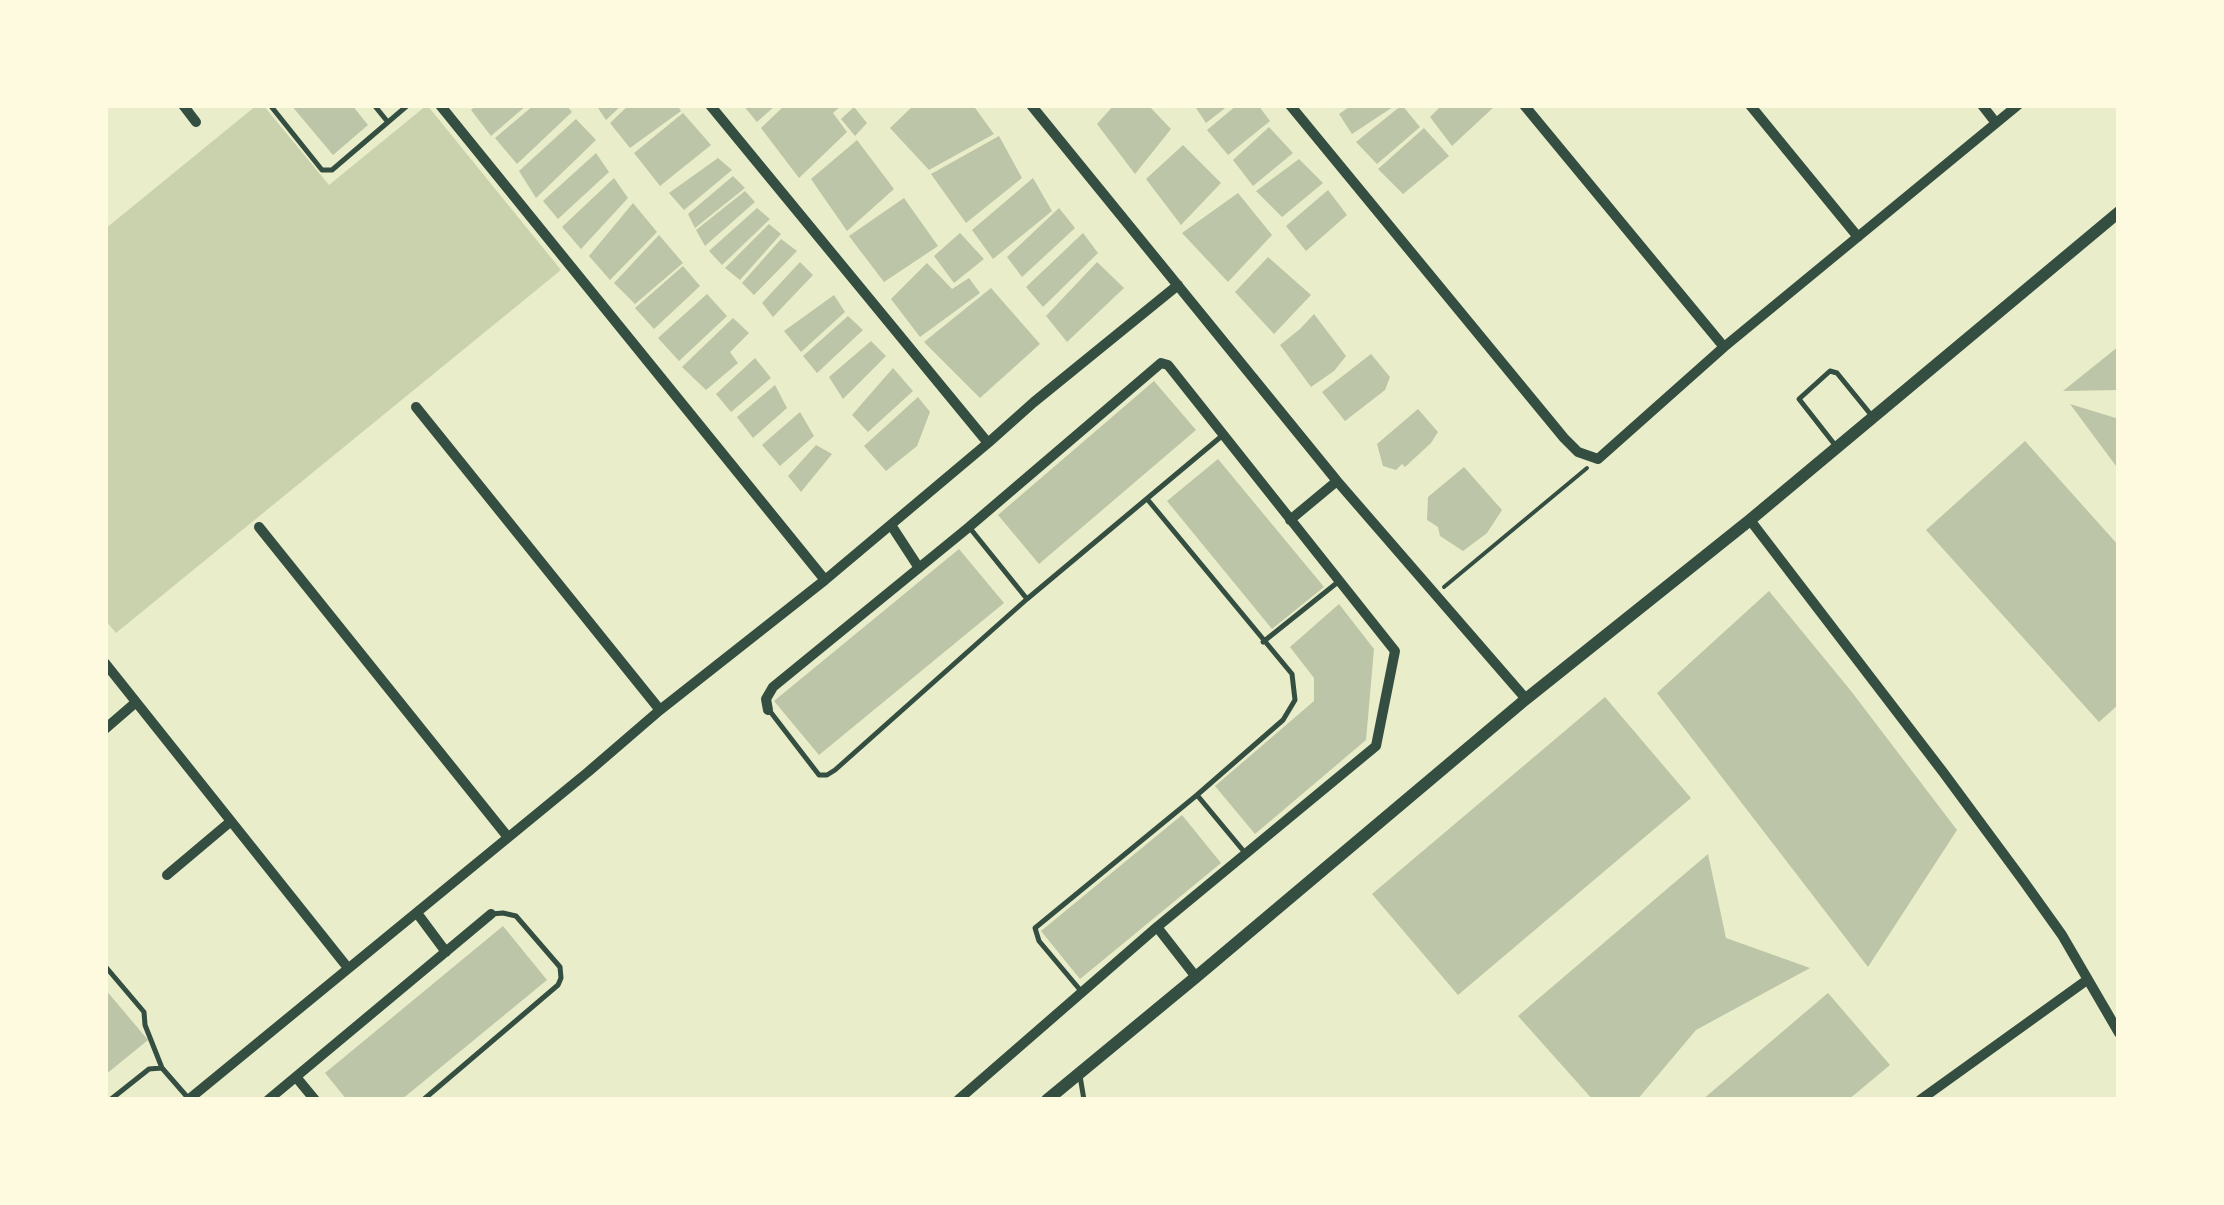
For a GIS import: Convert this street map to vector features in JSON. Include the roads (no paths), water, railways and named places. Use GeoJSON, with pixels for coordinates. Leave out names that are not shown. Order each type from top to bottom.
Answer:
{"type":"FeatureCollection","features":[{"type":"Feature","properties":{"kind":"street"},"geometry":{"type":"LineString","coordinates":[[182,105],[196,122]]}},
{"type":"Feature","properties":{"kind":"street"},"geometry":{"type":"LineString","coordinates":[[440,105],[824,580]]}},
{"type":"Feature","properties":{"kind":"street"},"geometry":{"type":"LineString","coordinates":[[710,105],[988,443]]}},
{"type":"Feature","properties":{"kind":"street"},"geometry":{"type":"LineString","coordinates":[[1031,105],[1336,481],[1526,698]]}},
{"type":"Feature","properties":{"kind":"street"},"geometry":{"type":"LineString","coordinates":[[1290,105],[1564,438],[1578,452],[1598,459],[1724,347],[2018,105]]}},
{"type":"Feature","properties":{"kind":"street"},"geometry":{"type":"LineString","coordinates":[[1524,105],[1724,347]]}},
{"type":"Feature","properties":{"kind":"street"},"geometry":{"type":"LineString","coordinates":[[1750,105],[1858,236]]}},
{"type":"Feature","properties":{"kind":"street"},"geometry":{"type":"LineString","coordinates":[[1982,105],[1996,123]]}},
{"type":"Feature","properties":{"kind":"street"},"geometry":{"type":"LineString","coordinates":[[1047,1100],[1526,698],[1750,520],[2119,212]]}},
{"type":"Feature","properties":{"kind":"street"},"geometry":{"type":"LineString","coordinates":[[189,1100],[1178,285]]}},
{"type":"Feature","properties":{"kind":"street"},"geometry":{"type":"LineString","coordinates":[[768,710],[766,699],[773,688],[1161,363],[1168,365],[1395,652],[1376,746],[958,1100]]}},
{"type":"Feature","properties":{"kind":"street"},"geometry":{"type":"LineString","coordinates":[[416,407],[660,710]]}},
{"type":"Feature","properties":{"kind":"street"},"geometry":{"type":"LineString","coordinates":[[1290,520],[1336,481]]}},
{"type":"Feature","properties":{"kind":"street"},"geometry":{"type":"LineString","coordinates":[[1750,520],[1988,833],[2062,936],[2119,1033]]}},
{"type":"Feature","properties":{"kind":"street"},"geometry":{"type":"LineString","coordinates":[[891,524],[919,568]]}},
{"type":"Feature","properties":{"kind":"street"},"geometry":{"type":"LineString","coordinates":[[260,527],[507,836]]}},
{"type":"Feature","properties":{"kind":"street"},"geometry":{"type":"LineString","coordinates":[[105,663],[348,968]]}},
{"type":"Feature","properties":{"kind":"street"},"geometry":{"type":"LineString","coordinates":[[105,729],[136,703]]}},
{"type":"Feature","properties":{"kind":"street"},"geometry":{"type":"LineString","coordinates":[[167,875],[230,822]]}},
{"type":"Feature","properties":{"kind":"street"},"geometry":{"type":"LineString","coordinates":[[417,913],[446,952]]}},
{"type":"Feature","properties":{"kind":"street"},"geometry":{"type":"LineString","coordinates":[[268,1100],[491,914]]}},
{"type":"Feature","properties":{"kind":"street"},"geometry":{"type":"LineString","coordinates":[[1158,927],[1196,977]]}},
{"type":"Feature","properties":{"kind":"street"},"geometry":{"type":"LineString","coordinates":[[1920,1100],[2088,980]]}},
{"type":"Feature","properties":{"kind":"street"},"geometry":{"type":"LineString","coordinates":[[296,1077],[314,1100]]}},
{"type":"Feature","properties":{"kind":"lane"},"geometry":{"type":"LineString","coordinates":[[270,105],[327,172],[408,105]]}},
{"type":"Feature","properties":{"kind":"lane"},"geometry":{"type":"LineString","coordinates":[[374,105],[387,121]]}},
{"type":"Feature","properties":{"kind":"lane"},"geometry":{"type":"LineString","coordinates":[[1837,448],[1799,399],[1830,370],[1873,417]]}},
{"type":"Feature","properties":{"kind":"lane"},"geometry":{"type":"LineString","coordinates":[[768,710],[819,775],[827,775],[1026,599],[1223,435]]}},
{"type":"Feature","properties":{"kind":"lane"},"geometry":{"type":"LineString","coordinates":[[1083,993],[1039,941],[1034,928],[1283,720],[1295,700],[1292,674],[1148,500]]}},
{"type":"Feature","properties":{"kind":"lane"},"geometry":{"type":"LineString","coordinates":[[969,527],[1026,599]]}},
{"type":"Feature","properties":{"kind":"lane"},"geometry":{"type":"LineString","coordinates":[[1263,642],[1338,582]]}},
{"type":"Feature","properties":{"kind":"lane"},"geometry":{"type":"LineString","coordinates":[[1197,794],[1246,854]]}},
{"type":"Feature","properties":{"kind":"lane"},"geometry":{"type":"LineString","coordinates":[[423,1100],[558,985],[561,978],[560,968],[516,916],[491,914]]}},
{"type":"Feature","properties":{"kind":"lane"},"geometry":{"type":"LineString","coordinates":[[105,966],[144,1012],[162,1068],[189,1100]]}},
{"type":"Feature","properties":{"kind":"lane"},"geometry":{"type":"LineString","coordinates":[[110,1100],[149,1069],[162,1068]]}},
{"type":"Feature","properties":{"kind":"lane"},"geometry":{"type":"LineString","coordinates":[[1079,1073],[1084,1100]]}}]}
